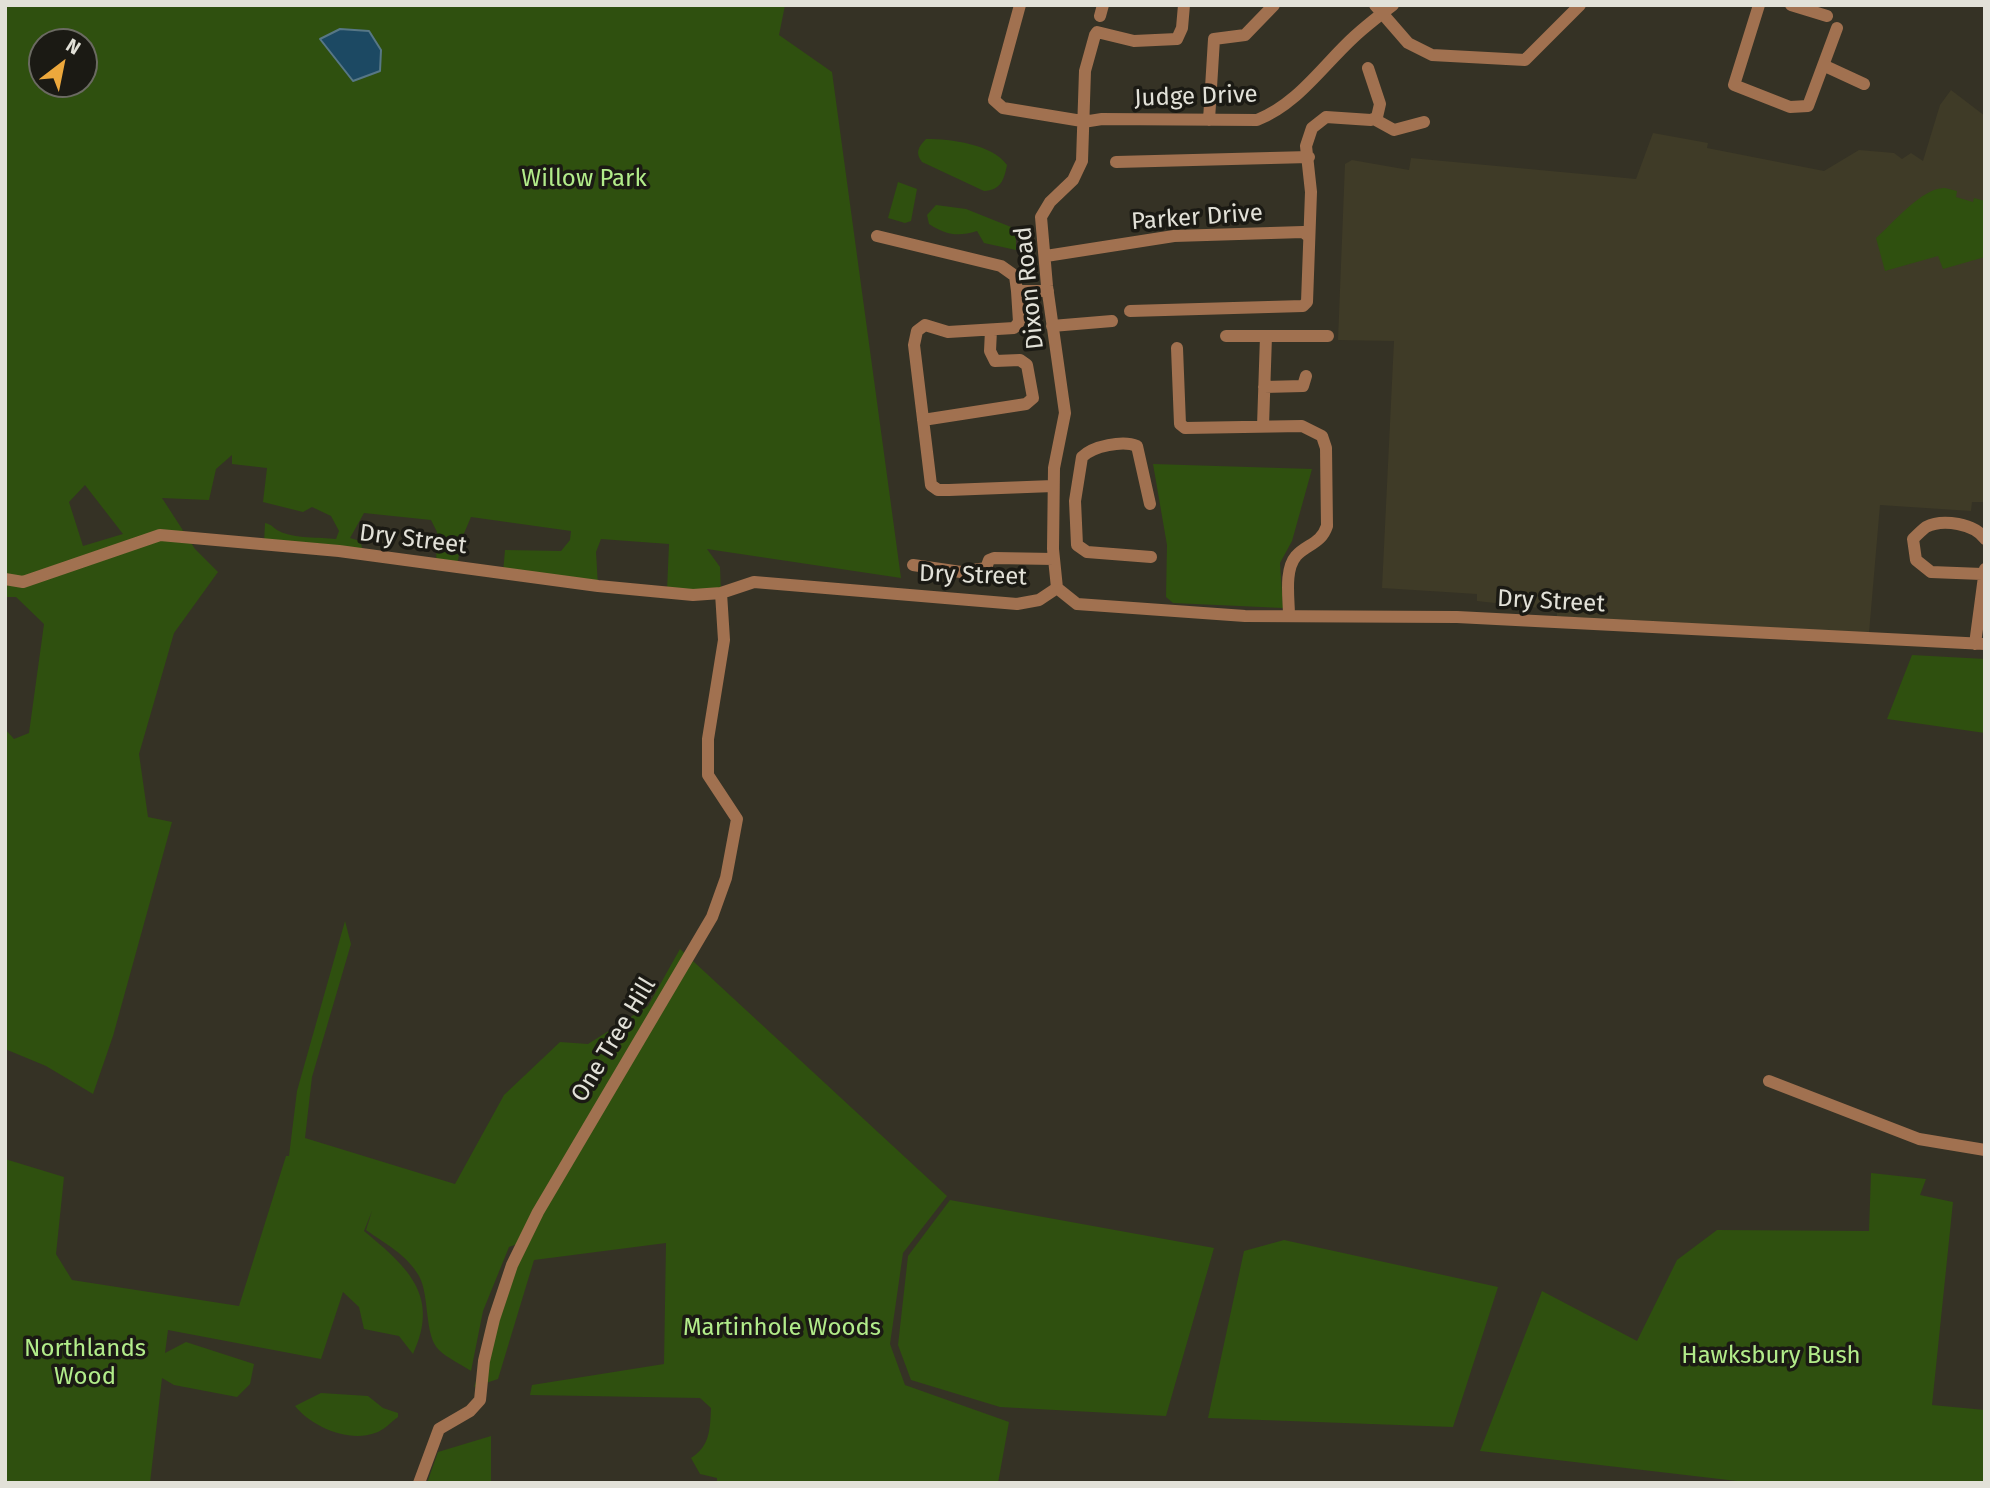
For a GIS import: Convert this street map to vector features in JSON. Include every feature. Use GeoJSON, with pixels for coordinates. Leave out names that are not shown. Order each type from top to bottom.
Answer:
{"type":"FeatureCollection","features":[{"type":"Feature","properties":{"kind":"street","name":"Judge Drive"},"geometry":{"type":"LineString","coordinates":[[1020,5],[994,100],[1003,108],[1082,121],[1257,120],[1276,113],[1384,8]]}},
{"type":"Feature","properties":{"kind":"street","name":"Dixon Road"},"geometry":{"type":"LineString","coordinates":[[1057,588],[1054,559],[1054,468],[1065,413],[1052,326],[1041,217],[1050,202],[1079,171],[1084,151],[1082,121],[1085,71],[1097,32],[1134,41],[1177,39],[1182,28],[1184,5]]}},
{"type":"Feature","properties":{"kind":"street"},"geometry":{"type":"LineString","coordinates":[[1209,120],[1214,39],[1245,35],[1274,5]]}},
{"type":"Feature","properties":{"kind":"street"},"geometry":{"type":"LineString","coordinates":[[1759,5],[1734,85],[1790,107],[1808,106],[1837,28]]}},
{"type":"Feature","properties":{"kind":"street"},"geometry":{"type":"LineString","coordinates":[[1793,5],[1827,16]]}},
{"type":"Feature","properties":{"kind":"street"},"geometry":{"type":"LineString","coordinates":[[1384,8],[1408,43],[1432,55],[1459,59],[1525,60],[1572,8]]}},
{"type":"Feature","properties":{"kind":"street"},"geometry":{"type":"LineString","coordinates":[[1825,66],[1864,84]]}},
{"type":"Feature","properties":{"kind":"street"},"geometry":{"type":"LineString","coordinates":[[1368,68],[1380,104],[1374,120]]}},
{"type":"Feature","properties":{"kind":"street"},"geometry":{"type":"LineString","coordinates":[[1130,312],[1303,306],[1309,297],[1306,146],[1310,133],[1326,117],[1374,120],[1394,130],[1424,122]]}},
{"type":"Feature","properties":{"kind":"street"},"geometry":{"type":"LineString","coordinates":[[1115,162],[1308,157]]}},
{"type":"Feature","properties":{"kind":"street","name":"Parker Drive"},"geometry":{"type":"LineString","coordinates":[[1046,256],[1174,236],[1303,232],[1309,237]]}},
{"type":"Feature","properties":{"kind":"street"},"geometry":{"type":"LineString","coordinates":[[877,236],[1001,267],[1015,276],[1018,326],[948,332],[925,325],[917,331],[914,345],[930,481],[934,488],[949,490],[1054,486]]}},
{"type":"Feature","properties":{"kind":"street"},"geometry":{"type":"LineString","coordinates":[[1017,290],[1048,290]]}},
{"type":"Feature","properties":{"kind":"street"},"geometry":{"type":"LineString","coordinates":[[1052,326],[1112,321]]}},
{"type":"Feature","properties":{"kind":"street"},"geometry":{"type":"LineString","coordinates":[[923,420],[1027,404],[1033,398],[1027,365],[1020,360],[995,361],[990,351],[991,330]]}},
{"type":"Feature","properties":{"kind":"street"},"geometry":{"type":"LineString","coordinates":[[1226,336],[1328,336]]}},
{"type":"Feature","properties":{"kind":"street"},"geometry":{"type":"LineString","coordinates":[[1263,426],[1266,336]]}},
{"type":"Feature","properties":{"kind":"street"},"geometry":{"type":"LineString","coordinates":[[1177,348],[1180,424],[1185,428],[1302,426],[1322,436],[1326,448],[1327,526],[1323,537],[1296,556],[1289,568],[1289,616]]}},
{"type":"Feature","properties":{"kind":"street"},"geometry":{"type":"LineString","coordinates":[[1264,387],[1303,386],[1306,376]]}},
{"type":"Feature","properties":{"kind":"street"},"geometry":{"type":"LineString","coordinates":[[1150,504],[1137,446],[1128,443],[1093,449],[1082,457],[1079,464],[1075,541],[1083,550],[1151,557]]}},
{"type":"Feature","properties":{"kind":"street"},"geometry":{"type":"LineString","coordinates":[[1053,518],[1075,519]]}},
{"type":"Feature","properties":{"kind":"street"},"geometry":{"type":"LineString","coordinates":[[1980,644],[1983,572],[1931,572],[1916,560],[1913,539],[1928,526],[1955,523],[1980,532],[1985,539]]}},
{"type":"Feature","properties":{"kind":"street","name":"Dry Street"},"geometry":{"type":"LineString","coordinates":[[5,579],[23,582],[160,535],[339,551],[598,586],[693,595],[721,593],[754,582],[1017,604],[1039,600],[1057,588],[1077,604],[1289,616],[1458,617],[1980,644]]}},
{"type":"Feature","properties":{"kind":"street"},"geometry":{"type":"LineString","coordinates":[[913,565],[961,572],[986,568],[989,560],[994,558],[1054,559]]}},
{"type":"Feature","properties":{"kind":"street","name":"One Tree Hill"},"geometry":{"type":"LineString","coordinates":[[419,1483],[439,1429],[470,1412],[480,1400],[486,1350],[512,1265],[538,1212],[712,917],[726,878],[737,819],[708,775],[708,739],[724,640],[721,593]]}},
{"type":"Feature","properties":{"kind":"street"},"geometry":{"type":"LineString","coordinates":[[1769,1081],[1919,1139],[1985,1150]]}},
{"type":"Feature","properties":{"kind":"shaded area"},"geometry":{"type":"Polygon","coordinates":[[[1951,90],[1985,116],[1985,502],[1972,502],[1971,511],[1880,505],[1869,633],[1557,616],[1557,610],[1477,601],[1477,594],[1382,588],[1394,341],[1338,340],[1345,164],[1352,160],[1409,170],[1411,158],[1636,179],[1653,133],[1708,143],[1707,148],[1824,171],[1859,150],[1894,153],[1902,159],[1911,153],[1923,161],[1940,105],[1951,90]]]}},
{"type":"Feature","properties":{"kind":"green space","name":"Willow Park"},"geometry":{"type":"Polygon","coordinates":[[[5,5],[785,5],[779,35],[832,72],[901,578],[707,549],[720,567],[721,593],[667,591],[669,544],[601,539],[596,552],[598,586],[503,573],[505,550],[561,551],[570,540],[571,531],[471,517],[462,538],[457,566],[436,565],[437,532],[431,520],[364,513],[350,538],[360,541],[365,556],[264,543],[265,523],[285,534],[299,537],[336,539],[339,531],[331,516],[312,507],[303,512],[263,502],[267,468],[232,464],[232,455],[216,469],[209,500],[162,498],[195,549],[218,572],[174,633],[139,754],[148,817],[172,822],[113,1036],[93,1094],[46,1066],[5,1049],[5,729],[14,739],[29,733],[44,624],[16,597],[5,597],[5,5]],[[85,485],[69,502],[83,546],[123,534],[85,485]]]}},
{"type":"Feature","properties":{"kind":"green space"},"geometry":{"type":"Polygon","coordinates":[[[926,139],[970,144],[992,152],[1007,165],[1003,180],[994,189],[984,191],[922,162],[918,150],[926,139]]]}},
{"type":"Feature","properties":{"kind":"green space"},"geometry":{"type":"Polygon","coordinates":[[[898,182],[917,189],[911,221],[905,223],[888,218],[898,182]]]}},
{"type":"Feature","properties":{"kind":"green space"},"geometry":{"type":"Polygon","coordinates":[[[1936,189],[1957,191],[1956,197],[1973,202],[1974,198],[1985,201],[1985,257],[1943,269],[1938,256],[1885,271],[1876,238],[1918,199],[1936,189]]]}},
{"type":"Feature","properties":{"kind":"green space"},"geometry":{"type":"Polygon","coordinates":[[[936,205],[966,209],[1016,229],[1016,250],[984,243],[977,231],[952,234],[935,228],[929,224],[927,215],[936,205]]]}},
{"type":"Feature","properties":{"kind":"green space"},"geometry":{"type":"Polygon","coordinates":[[[1153,464],[1312,469],[1292,541],[1280,563],[1283,608],[1173,603],[1166,597],[1167,545],[1153,464]]]}},
{"type":"Feature","properties":{"kind":"green space"},"geometry":{"type":"Polygon","coordinates":[[[1912,655],[1985,659],[1985,733],[1887,719],[1912,655]]]}},
{"type":"Feature","properties":{"kind":"green space"},"geometry":{"type":"Polygon","coordinates":[[[345,921],[351,944],[312,1077],[305,1138],[455,1184],[504,1095],[560,1042],[588,1044],[648,1006],[680,949],[947,1196],[903,1253],[890,1344],[905,1385],[1009,1422],[998,1483],[717,1483],[717,1478],[700,1474],[691,1458],[702,1448],[709,1430],[711,1408],[700,1398],[530,1395],[532,1385],[664,1364],[666,1243],[534,1260],[498,1379],[474,1387],[523,1242],[509,1247],[483,1311],[471,1371],[442,1353],[434,1344],[419,1276],[402,1256],[366,1230],[372,1211],[364,1231],[405,1270],[421,1298],[421,1333],[413,1354],[399,1336],[364,1329],[359,1307],[343,1292],[321,1359],[168,1330],[165,1353],[186,1342],[254,1364],[250,1384],[237,1397],[174,1385],[162,1378],[150,1483],[5,1483],[5,1159],[64,1177],[56,1254],[72,1280],[239,1306],[286,1156],[289,1156],[297,1091],[345,921]]]}},
{"type":"Feature","properties":{"kind":"green space","name":"Hawksbury Bush"},"geometry":{"type":"Polygon","coordinates":[[[1871,1173],[1926,1179],[1920,1195],[1953,1202],[1932,1405],[1985,1410],[1985,1483],[1754,1483],[1480,1451],[1542,1291],[1637,1341],[1677,1260],[1717,1230],[1869,1231],[1871,1173]]]}},
{"type":"Feature","properties":{"kind":"green space"},"geometry":{"type":"Polygon","coordinates":[[[950,1200],[1214,1248],[1166,1416],[1000,1407],[911,1380],[898,1345],[908,1256],[950,1200]]]}},
{"type":"Feature","properties":{"kind":"green space"},"geometry":{"type":"Polygon","coordinates":[[[1284,1240],[1498,1287],[1453,1427],[1208,1418],[1244,1251],[1284,1240]]]}},
{"type":"Feature","properties":{"kind":"green space"},"geometry":{"type":"Polygon","coordinates":[[[321,1393],[368,1396],[383,1408],[398,1413],[398,1417],[381,1430],[364,1436],[331,1431],[310,1420],[295,1406],[321,1393]]]}},
{"type":"Feature","properties":{"kind":"green space"},"geometry":{"type":"Polygon","coordinates":[[[491,1436],[491,1483],[427,1483],[438,1452],[491,1436]]]}},
{"type":"Feature","properties":{"kind":"water"},"geometry":{"type":"Polygon","coordinates":[[[340,29],[369,31],[381,50],[380,71],[353,81],[320,39],[340,29]]]}},
{"type":"Feature","properties":{"kind":"park label","name":"Martinhole Woods"},"geometry":{"type":"Point","coordinates":[782,1328]}},
{"type":"Feature","properties":{"kind":"park label","name":"Northlands Wood"},"geometry":{"type":"Point","coordinates":[85,1363]}}]}
